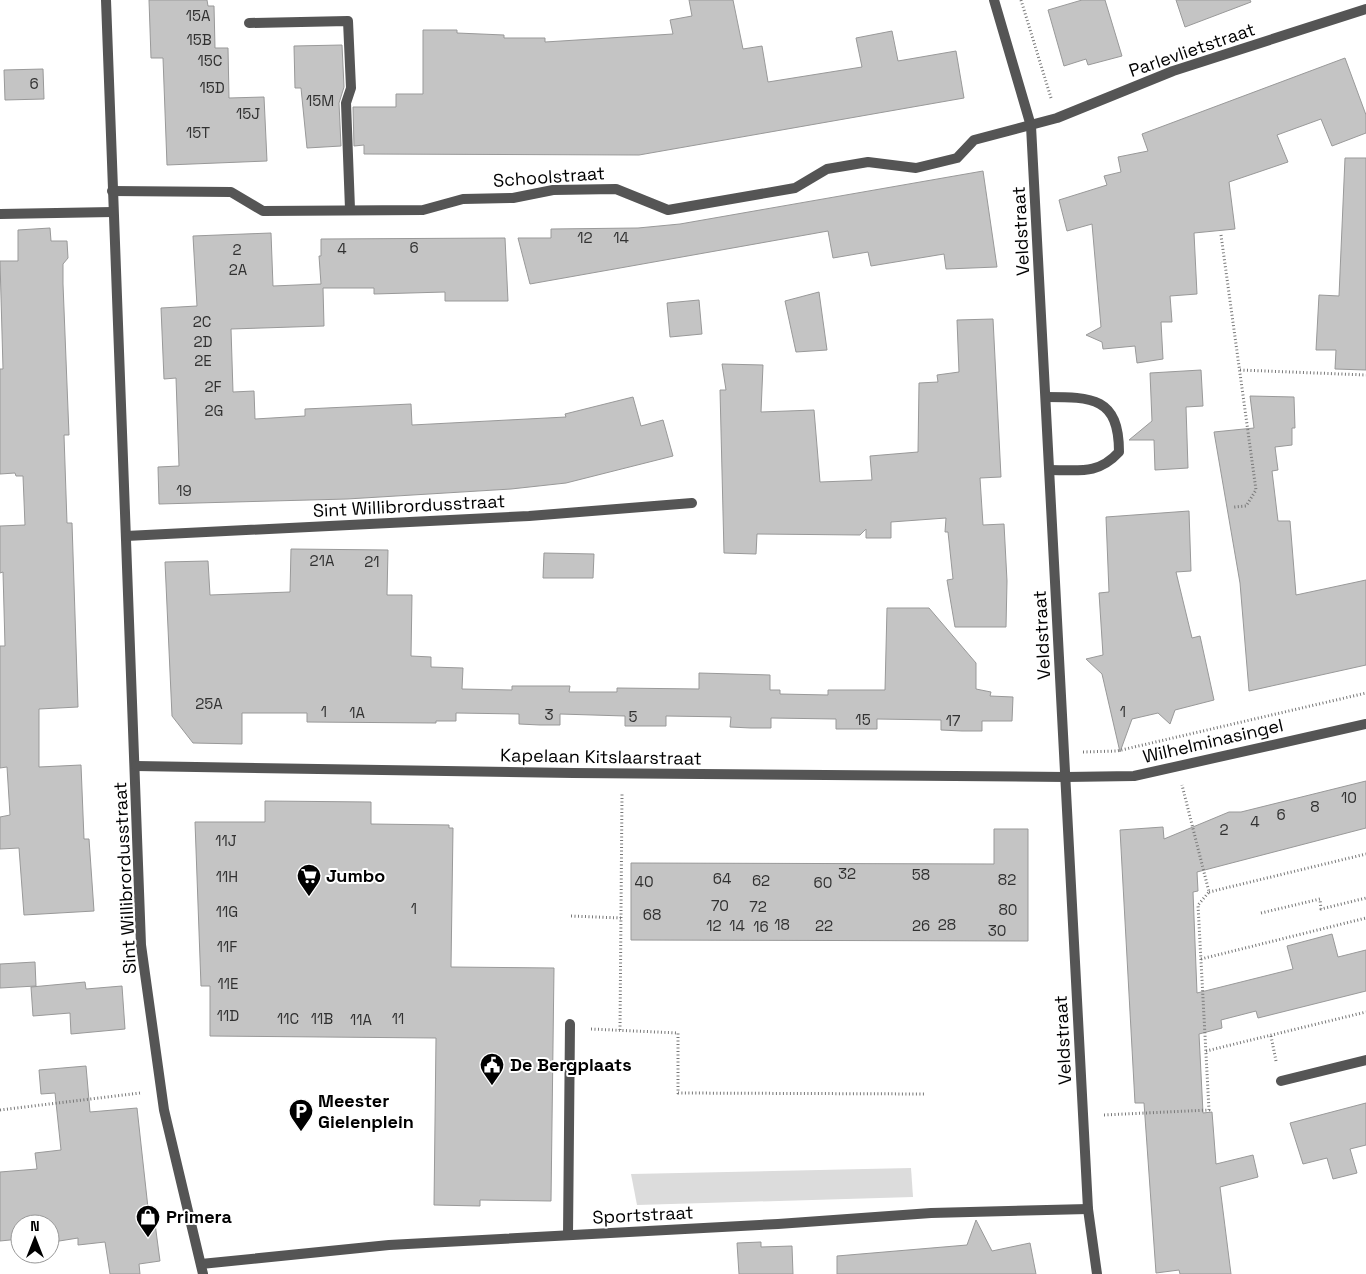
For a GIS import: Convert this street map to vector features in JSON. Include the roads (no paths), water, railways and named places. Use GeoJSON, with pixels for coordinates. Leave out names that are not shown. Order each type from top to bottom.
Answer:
{"type":"FeatureCollection","features":[{"type":"Feature","properties":{"kind":"street","name":"Sint Willibrordusstraat"},"geometry":{"type":"LineString","coordinates":[[106,0],[136,766],[141,945],[161,1090],[202,1269]]}},
{"type":"Feature","properties":{"kind":"street","name":"Veldstraat"},"geometry":{"type":"LineString","coordinates":[[994,0],[1031,126],[1088,1209],[1097,1274]]}},
{"type":"Feature","properties":{"kind":"street","name":"Parlevlietstraat"},"geometry":{"type":"LineString","coordinates":[[1031,126],[1057,118],[1173,71],[1364,8]]}},
{"type":"Feature","properties":{"kind":"street"},"geometry":{"type":"LineString","coordinates":[[249,23],[348,21],[351,88],[346,103],[350,209]]}},
{"type":"Feature","properties":{"kind":"street","name":"Schoolstraat"},"geometry":{"type":"LineString","coordinates":[[112,191],[231,192],[263,211],[423,210],[463,198],[513,198],[553,190],[616,189],[668,210],[795,188],[827,169],[868,162],[916,168],[957,158],[974,140],[1031,126]]}},
{"type":"Feature","properties":{"kind":"street"},"geometry":{"type":"LineString","coordinates":[[0,214],[113,212]]}},
{"type":"Feature","properties":{"kind":"street"},"geometry":{"type":"LineString","coordinates":[[1046,397],[1084,397],[1105,407],[1116,419],[1119,435],[1119,452],[1109,464],[1091,470],[1050,470]]}},
{"type":"Feature","properties":{"kind":"street","name":"Sint Willibrordusstraat"},"geometry":{"type":"LineString","coordinates":[[126,536],[529,516],[692,503]]}},
{"type":"Feature","properties":{"kind":"street","name":"Wilhelminasingel"},"geometry":{"type":"LineString","coordinates":[[1066,777],[1134,776],[1366,724]]}},
{"type":"Feature","properties":{"kind":"street","name":"Kapelaan Kitslaarstraat"},"geometry":{"type":"LineString","coordinates":[[136,766],[622,774],[1066,777]]}},
{"type":"Feature","properties":{"kind":"street"},"geometry":{"type":"LineString","coordinates":[[568,1235],[570,1026]]}},
{"type":"Feature","properties":{"kind":"street"},"geometry":{"type":"LineString","coordinates":[[1281,1081],[1366,1060]]}},
{"type":"Feature","properties":{"kind":"street","name":"Sportstraat"},"geometry":{"type":"LineString","coordinates":[[202,1269],[389,1245],[931,1213],[1088,1209]]}},
{"type":"Feature","properties":{"kind":"place","name":"Jumbo"},"geometry":{"type":"Point","coordinates":[309,897]}},
{"type":"Feature","properties":{"kind":"place","name":"De Bergplaats"},"geometry":{"type":"Point","coordinates":[492,1086]}},
{"type":"Feature","properties":{"kind":"place","name":"Meester Gielenplein"},"geometry":{"type":"Point","coordinates":[301,1132]}},
{"type":"Feature","properties":{"kind":"place","name":"Primera"},"geometry":{"type":"Point","coordinates":[148,1238]}}]}
